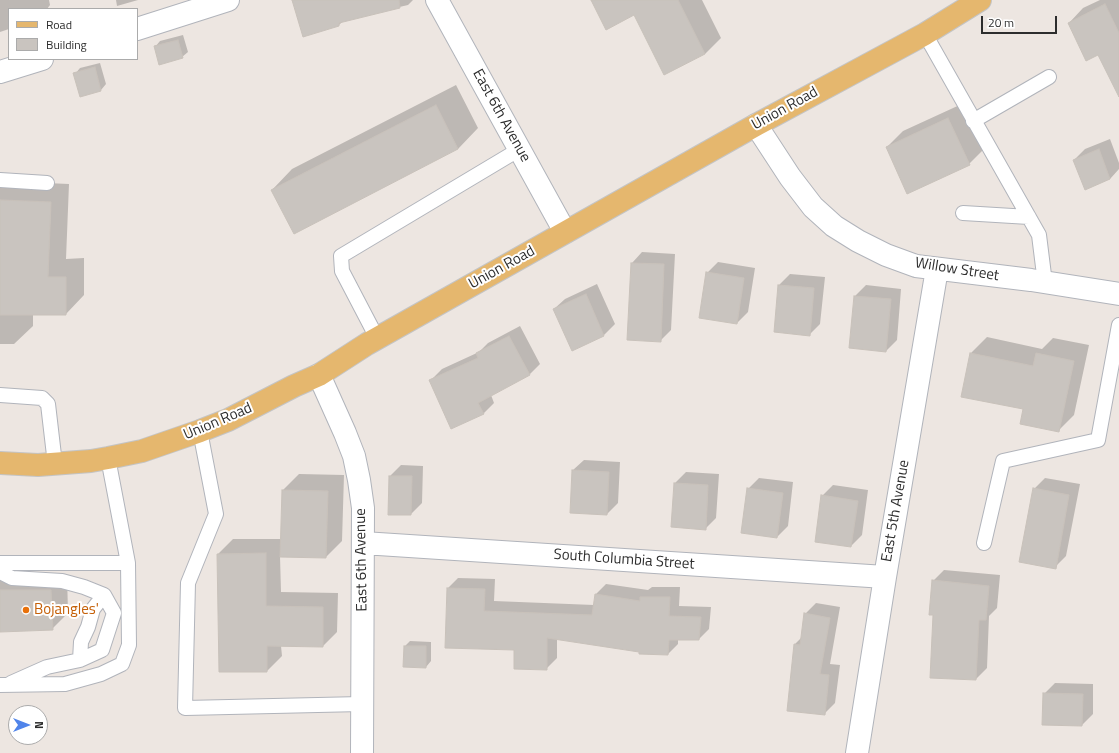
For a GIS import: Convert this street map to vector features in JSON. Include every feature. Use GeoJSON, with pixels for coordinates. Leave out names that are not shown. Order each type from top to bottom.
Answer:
{"type":"FeatureCollection","features":[{"type":"Feature","properties":{"kind":"main road","name":"Union Road"},"geometry":{"type":"LineString","coordinates":[[0,464],[38,465],[91,461],[108,458],[142,451],[228,420],[319,375],[377,338],[756,125],[925,34],[980,0]]}},
{"type":"Feature","properties":{"kind":"street"},"geometry":{"type":"LineString","coordinates":[[138,29],[228,0]]}},
{"type":"Feature","properties":{"kind":"street","name":"East 6th Avenue"},"geometry":{"type":"LineString","coordinates":[[437,0],[565,232]]}},
{"type":"Feature","properties":{"kind":"street"},"geometry":{"type":"LineString","coordinates":[[0,72],[39,60]]}},
{"type":"Feature","properties":{"kind":"street","name":"Willow Street"},"geometry":{"type":"LineString","coordinates":[[756,125],[790,177],[813,207],[834,226],[858,241],[886,255],[916,266],[1119,294]]}},
{"type":"Feature","properties":{"kind":"street","name":"East 5th Avenue"},"geometry":{"type":"LineString","coordinates":[[857,753],[885,576],[937,269]]}},
{"type":"Feature","properties":{"kind":"street","name":"East 6th Avenue"},"geometry":{"type":"LineString","coordinates":[[319,375],[354,456],[363,508],[362,753]]}},
{"type":"Feature","properties":{"kind":"street","name":"South Columbia Street"},"geometry":{"type":"LineString","coordinates":[[363,544],[885,576]]}},
{"type":"Feature","properties":{"kind":"lane"},"geometry":{"type":"LineString","coordinates":[[925,34],[1039,235],[1046,283]]}},
{"type":"Feature","properties":{"kind":"lane"},"geometry":{"type":"LineString","coordinates":[[973,121],[1049,78]]}},
{"type":"Feature","properties":{"kind":"lane"},"geometry":{"type":"LineString","coordinates":[[377,338],[342,271],[341,256],[520,150]]}},
{"type":"Feature","properties":{"kind":"lane"},"geometry":{"type":"LineString","coordinates":[[0,180],[47,183]]}},
{"type":"Feature","properties":{"kind":"lane"},"geometry":{"type":"LineString","coordinates":[[963,213],[1028,217]]}},
{"type":"Feature","properties":{"kind":"lane"},"geometry":{"type":"LineString","coordinates":[[984,543],[1004,461],[1098,440],[1119,325]]}},
{"type":"Feature","properties":{"kind":"lane"},"geometry":{"type":"LineString","coordinates":[[0,395],[42,398],[48,404],[55,464]]}},
{"type":"Feature","properties":{"kind":"lane"},"geometry":{"type":"LineString","coordinates":[[200,431],[216,514],[188,583],[185,708],[362,704]]}},
{"type":"Feature","properties":{"kind":"lane"},"geometry":{"type":"LineString","coordinates":[[3,685],[65,684],[101,674],[122,664],[130,645],[128,563],[108,458]]}},
{"type":"Feature","properties":{"kind":"lane"},"geometry":{"type":"LineString","coordinates":[[0,563],[128,563]]}},
{"type":"Feature","properties":{"kind":"lane"},"geometry":{"type":"LineString","coordinates":[[0,572],[12,578],[62,581],[104,595],[114,613],[102,650],[80,660],[47,667],[3,685]]}},
{"type":"Feature","properties":{"kind":"lane"},"geometry":{"type":"LineString","coordinates":[[80,660],[81,642],[88,627],[93,608],[104,595]]}},
{"type":"Feature","properties":{"kind":"building"},"geometry":{"type":"Polygon","coordinates":[[[292,0],[399,0],[400,8],[339,23],[339,26],[303,37],[292,0]]]}},
{"type":"Feature","properties":{"kind":"building"},"geometry":{"type":"Polygon","coordinates":[[[591,0],[678,0],[705,54],[664,75],[634,15],[606,30],[591,0]]]}},
{"type":"Feature","properties":{"kind":"building"},"geometry":{"type":"Polygon","coordinates":[[[1105,4],[1119,33],[1119,97],[1098,55],[1086,61],[1068,23],[1105,4]]]}},
{"type":"Feature","properties":{"kind":"building"},"geometry":{"type":"Polygon","coordinates":[[[178,40],[183,58],[159,65],[154,46],[178,40]]]}},
{"type":"Feature","properties":{"kind":"building"},"geometry":{"type":"Polygon","coordinates":[[[95,67],[101,91],[80,97],[73,73],[95,67]]]}},
{"type":"Feature","properties":{"kind":"building"},"geometry":{"type":"Polygon","coordinates":[[[436,105],[458,149],[294,234],[271,190],[436,105]]]}},
{"type":"Feature","properties":{"kind":"building"},"geometry":{"type":"Polygon","coordinates":[[[948,118],[970,165],[907,194],[886,147],[948,118]]]}},
{"type":"Feature","properties":{"kind":"building"},"geometry":{"type":"Polygon","coordinates":[[[1099,149],[1110,179],[1085,190],[1073,160],[1099,149]]]}},
{"type":"Feature","properties":{"kind":"building"},"geometry":{"type":"Polygon","coordinates":[[[0,200],[51,202],[48,277],[66,277],[66,315],[0,315],[0,200]]]}},
{"type":"Feature","properties":{"kind":"building"},"geometry":{"type":"Polygon","coordinates":[[[631,263],[664,264],[661,342],[627,340],[631,263]]]}},
{"type":"Feature","properties":{"kind":"building"},"geometry":{"type":"Polygon","coordinates":[[[706,272],[744,278],[737,324],[699,318],[706,272]]]}},
{"type":"Feature","properties":{"kind":"building"},"geometry":{"type":"Polygon","coordinates":[[[778,285],[814,288],[810,336],[774,332],[778,285]]]}},
{"type":"Feature","properties":{"kind":"building"},"geometry":{"type":"Polygon","coordinates":[[[586,294],[604,336],[572,351],[553,309],[586,294]]]}},
{"type":"Feature","properties":{"kind":"building"},"geometry":{"type":"Polygon","coordinates":[[[854,296],[891,299],[886,352],[849,348],[854,296]]]}},
{"type":"Feature","properties":{"kind":"building"},"geometry":{"type":"Polygon","coordinates":[[[509,336],[530,375],[478,403],[484,414],[451,429],[429,380],[478,358],[476,353],[509,336]]]}},
{"type":"Feature","properties":{"kind":"building"},"geometry":{"type":"Polygon","coordinates":[[[970,353],[1033,366],[1036,353],[1074,361],[1059,432],[1020,424],[1023,409],[961,397],[970,353]]]}},
{"type":"Feature","properties":{"kind":"building"},"geometry":{"type":"Polygon","coordinates":[[[572,470],[609,472],[607,515],[570,513],[572,470]]]}},
{"type":"Feature","properties":{"kind":"building"},"geometry":{"type":"Polygon","coordinates":[[[389,476],[412,476],[411,515],[388,515],[389,476]]]}},
{"type":"Feature","properties":{"kind":"building"},"geometry":{"type":"Polygon","coordinates":[[[674,483],[708,485],[706,530],[671,527],[674,483]]]}},
{"type":"Feature","properties":{"kind":"building"},"geometry":{"type":"Polygon","coordinates":[[[747,488],[783,493],[777,538],[741,533],[747,488]]]}},
{"type":"Feature","properties":{"kind":"building"},"geometry":{"type":"Polygon","coordinates":[[[1033,488],[1069,495],[1056,569],[1019,562],[1033,488]]]}},
{"type":"Feature","properties":{"kind":"building"},"geometry":{"type":"Polygon","coordinates":[[[282,490],[328,491],[326,558],[280,557],[282,490]]]}},
{"type":"Feature","properties":{"kind":"building"},"geometry":{"type":"Polygon","coordinates":[[[821,495],[858,501],[851,547],[815,542],[821,495]]]}},
{"type":"Feature","properties":{"kind":"building"},"geometry":{"type":"Polygon","coordinates":[[[266,553],[266,606],[323,607],[323,647],[267,646],[267,672],[219,672],[217,554],[266,553]]]}},
{"type":"Feature","properties":{"kind":"building"},"geometry":{"type":"Polygon","coordinates":[[[932,580],[989,586],[986,620],[979,620],[976,680],[930,678],[933,615],[929,615],[932,580]]]}},
{"type":"Feature","properties":{"kind":"building"},"geometry":{"type":"Polygon","coordinates":[[[447,588],[485,589],[484,611],[592,615],[595,594],[640,601],[640,597],[670,597],[669,616],[701,617],[699,640],[669,640],[668,655],[639,654],[639,652],[547,638],[547,670],[514,669],[514,650],[445,648],[447,588]]]}},
{"type":"Feature","properties":{"kind":"building","name":"Bojangles'"},"geometry":{"type":"Polygon","coordinates":[[[0,590],[51,590],[53,630],[0,632],[0,590]]]}},
{"type":"Feature","properties":{"kind":"building"},"geometry":{"type":"Polygon","coordinates":[[[804,613],[830,618],[820,674],[829,675],[825,715],[787,711],[794,644],[800,645],[804,613]]]}},
{"type":"Feature","properties":{"kind":"building"},"geometry":{"type":"Polygon","coordinates":[[[404,646],[426,646],[426,668],[403,667],[404,646]]]}},
{"type":"Feature","properties":{"kind":"building"},"geometry":{"type":"Polygon","coordinates":[[[1043,693],[1083,694],[1082,726],[1042,725],[1043,693]]]}},
{"type":"Feature","properties":{"kind":"place","name":"Bojangles'"},"geometry":{"type":"Point","coordinates":[26,610]}}]}
